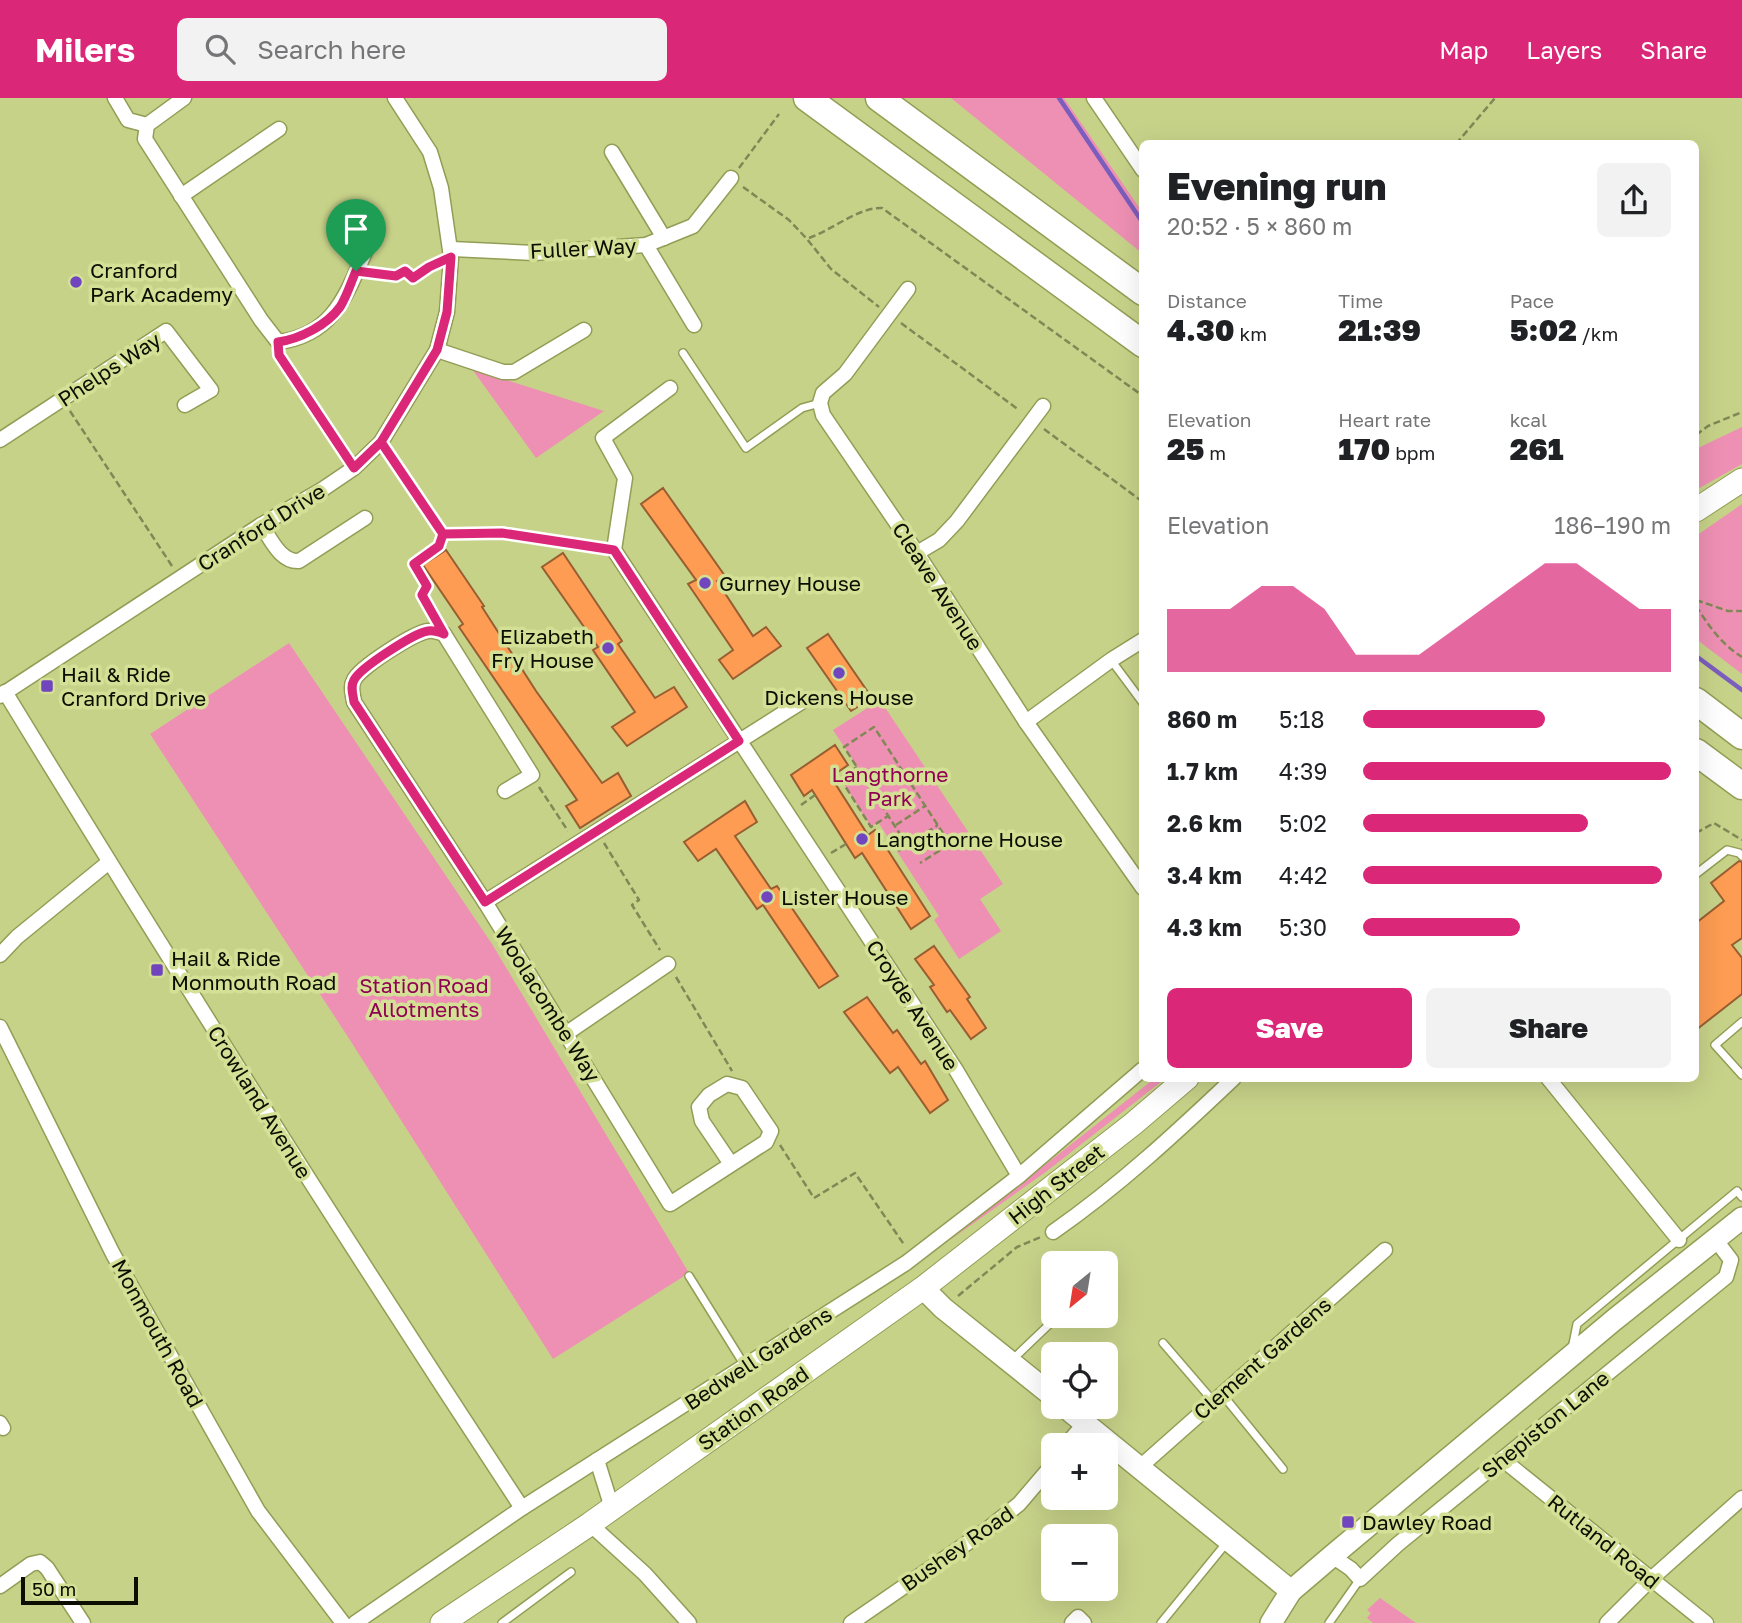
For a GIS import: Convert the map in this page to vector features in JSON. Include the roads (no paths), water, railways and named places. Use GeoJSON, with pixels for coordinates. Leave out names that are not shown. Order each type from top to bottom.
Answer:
{"type":"FeatureCollection","features":[{"type":"Feature","properties":{"kind":"highway"},"geometry":{"type":"LineString","coordinates":[[807,98],[1139,341]]}},
{"type":"Feature","properties":{"kind":"highway"},"geometry":{"type":"LineString","coordinates":[[878,98],[1139,289]]}},
{"type":"Feature","properties":{"kind":"highway"},"geometry":{"type":"LineString","coordinates":[[1699,703],[1742,736]]}},
{"type":"Feature","properties":{"kind":"highway"},"geometry":{"type":"LineString","coordinates":[[1699,754],[1742,786]]}},
{"type":"Feature","properties":{"kind":"main road"},"geometry":{"type":"LineString","coordinates":[[1699,508],[1742,480]]}},
{"type":"Feature","properties":{"kind":"main road","name":"High Street"},"geometry":{"type":"LineString","coordinates":[[923,1288],[1133,1124],[1182,1082]]}},
{"type":"Feature","properties":{"kind":"main road","name":"Station Road"},"geometry":{"type":"LineString","coordinates":[[442,1623],[590,1524],[923,1288]]}},
{"type":"Feature","properties":{"kind":"street"},"geometry":{"type":"LineString","coordinates":[[115,98],[128,120],[147,125]]}},
{"type":"Feature","properties":{"kind":"street"},"geometry":{"type":"LineString","coordinates":[[184,98],[147,125],[145,139],[261,320],[278,342],[292,340],[324,323],[340,307],[369,243]]}},
{"type":"Feature","properties":{"kind":"street","name":"Cranford Drive"},"geometry":{"type":"LineString","coordinates":[[3,694],[261,525],[354,468],[381,442],[437,350],[447,312],[452,253],[441,188],[430,152],[395,98]]}},
{"type":"Feature","properties":{"kind":"street"},"geometry":{"type":"LineString","coordinates":[[1094,98],[1139,164]]}},
{"type":"Feature","properties":{"kind":"street"},"geometry":{"type":"LineString","coordinates":[[181,196],[279,129]]}},
{"type":"Feature","properties":{"kind":"street"},"geometry":{"type":"LineString","coordinates":[[612,152],[664,238]]}},
{"type":"Feature","properties":{"kind":"street","name":"Fuller Way"},"geometry":{"type":"LineString","coordinates":[[452,253],[534,253],[646,245],[693,226],[731,178]]}},
{"type":"Feature","properties":{"kind":"street"},"geometry":{"type":"LineString","coordinates":[[646,245],[694,325]]}},
{"type":"Feature","properties":{"kind":"street"},"geometry":{"type":"LineString","coordinates":[[820,403],[823,393],[845,374],[908,289]]}},
{"type":"Feature","properties":{"kind":"street"},"geometry":{"type":"LineString","coordinates":[[437,350],[503,372],[514,372],[584,330]]}},
{"type":"Feature","properties":{"kind":"street","name":"Phelps Way"},"geometry":{"type":"LineString","coordinates":[[0,440],[166,331],[211,390],[186,405]]}},
{"type":"Feature","properties":{"kind":"street","name":"Croyde Avenue"},"geometry":{"type":"LineString","coordinates":[[670,388],[603,438],[625,478],[614,550],[956,1070],[1018,1176]]}},
{"type":"Feature","properties":{"kind":"street","name":"Cleave Avenue"},"geometry":{"type":"LineString","coordinates":[[820,403],[823,415],[918,553],[1026,722],[1139,882]]}},
{"type":"Feature","properties":{"kind":"street"},"geometry":{"type":"LineString","coordinates":[[918,553],[939,540],[957,521],[1043,406]]}},
{"type":"Feature","properties":{"kind":"street"},"geometry":{"type":"LineString","coordinates":[[261,525],[284,559],[299,561],[365,518]]}},
{"type":"Feature","properties":{"kind":"street","name":"Woolacombe Way"},"geometry":{"type":"LineString","coordinates":[[505,791],[531,775],[444,634],[431,630],[418,634],[363,668],[352,684],[354,702],[485,902],[670,1204],[766,1142],[771,1131],[742,1088],[727,1084],[709,1095],[699,1107],[702,1121],[731,1164]]}},
{"type":"Feature","properties":{"kind":"street"},"geometry":{"type":"LineString","coordinates":[[1026,722],[1139,642]]}},
{"type":"Feature","properties":{"kind":"street","name":"Crowland Avenue"},"geometry":{"type":"LineString","coordinates":[[3,694],[384,1299],[522,1508]]}},
{"type":"Feature","properties":{"kind":"street"},"geometry":{"type":"LineString","coordinates":[[485,902],[806,699]]}},
{"type":"Feature","properties":{"kind":"street"},"geometry":{"type":"LineString","coordinates":[[0,955],[17,937],[109,862]]}},
{"type":"Feature","properties":{"kind":"street"},"geometry":{"type":"LineString","coordinates":[[567,1034],[668,964]]}},
{"type":"Feature","properties":{"kind":"street","name":"Monmouth Road"},"geometry":{"type":"LineString","coordinates":[[0,1027],[113,1254],[258,1511],[343,1623]]}},
{"type":"Feature","properties":{"kind":"street","name":"Bedwell Gardens"},"geometry":{"type":"LineString","coordinates":[[355,1623],[522,1508],[913,1257],[1018,1176],[1139,1072]]}},
{"type":"Feature","properties":{"kind":"street"},"geometry":{"type":"LineString","coordinates":[[1053,1231],[1084,1210],[1150,1157],[1230,1082]]}},
{"type":"Feature","properties":{"kind":"street"},"geometry":{"type":"LineString","coordinates":[[1551,1082],[1679,1240]]}},
{"type":"Feature","properties":{"kind":"street","name":"Shepiston Lane"},"geometry":{"type":"LineString","coordinates":[[1291,1591],[1570,1357],[1742,1218]]}},
{"type":"Feature","properties":{"kind":"street","name":"Shepiston Lane"},"geometry":{"type":"LineString","coordinates":[[1360,1579],[1398,1544],[1726,1277],[1737,1264],[1715,1239]]}},
{"type":"Feature","properties":{"kind":"street","name":"Clement Gardens"},"geometry":{"type":"LineString","coordinates":[[1140,1467],[1385,1250]]}},
{"type":"Feature","properties":{"kind":"street"},"geometry":{"type":"LineString","coordinates":[[923,1288],[943,1308],[1041,1387]]}},
{"type":"Feature","properties":{"kind":"street"},"geometry":{"type":"LineString","coordinates":[[1080,1419],[1291,1591],[1270,1623]]}},
{"type":"Feature","properties":{"kind":"street"},"geometry":{"type":"LineString","coordinates":[[1076,1433],[1085,1423]]}},
{"type":"Feature","properties":{"kind":"street","name":"Rutland Road"},"geometry":{"type":"LineString","coordinates":[[1503,1459],[1706,1623]]}},
{"type":"Feature","properties":{"kind":"street"},"geometry":{"type":"LineString","coordinates":[[597,1460],[612,1508]]}},
{"type":"Feature","properties":{"kind":"street","name":"Bushey Road"},"geometry":{"type":"LineString","coordinates":[[851,1623],[989,1528],[1019,1504],[1041,1478]]}},
{"type":"Feature","properties":{"kind":"street"},"geometry":{"type":"LineString","coordinates":[[1607,1623],[1651,1578],[1742,1498]]}},
{"type":"Feature","properties":{"kind":"street"},"geometry":{"type":"LineString","coordinates":[[590,1524],[645,1574],[689,1623]]}},
{"type":"Feature","properties":{"kind":"street"},"geometry":{"type":"LineString","coordinates":[[1332,1556],[1360,1579]]}},
{"type":"Feature","properties":{"kind":"street"},"geometry":{"type":"LineString","coordinates":[[0,1586],[31,1563],[40,1562],[47,1567],[83,1623]]}},
{"type":"Feature","properties":{"kind":"street"},"geometry":{"type":"LineString","coordinates":[[1072,1623],[1078,1617],[1084,1623]]}},
{"type":"Feature","properties":{"kind":"lane"},"geometry":{"type":"LineString","coordinates":[[683,353],[746,448],[802,408],[820,403]]}},
{"type":"Feature","properties":{"kind":"lane"},"geometry":{"type":"LineString","coordinates":[[1111,660],[1139,698]]}},
{"type":"Feature","properties":{"kind":"lane"},"geometry":{"type":"LineString","coordinates":[[1699,872],[1727,850],[1742,856]]}},
{"type":"Feature","properties":{"kind":"lane"},"geometry":{"type":"LineString","coordinates":[[1742,1022],[1715,1045],[1742,1075]]}},
{"type":"Feature","properties":{"kind":"lane"},"geometry":{"type":"LineString","coordinates":[[1570,1357],[1577,1324],[1737,1191],[1742,1197]]}},
{"type":"Feature","properties":{"kind":"lane"},"geometry":{"type":"LineString","coordinates":[[689,1276],[745,1366]]}},
{"type":"Feature","properties":{"kind":"lane"},"geometry":{"type":"LineString","coordinates":[[1010,1362],[1045,1328]]}},
{"type":"Feature","properties":{"kind":"lane"},"geometry":{"type":"LineString","coordinates":[[1163,1343],[1283,1469]]}},
{"type":"Feature","properties":{"kind":"lane"},"geometry":{"type":"LineString","coordinates":[[1161,1623],[1228,1541]]}},
{"type":"Feature","properties":{"kind":"lane"},"geometry":{"type":"LineString","coordinates":[[502,1623],[571,1572]]}},
{"type":"Feature","properties":{"kind":"lane"},"geometry":{"type":"LineString","coordinates":[[1329,1623],[1360,1579]]}},
{"type":"Feature","properties":{"kind":"waterway"},"geometry":{"type":"LineString","coordinates":[[1059,98],[1139,217]]}},
{"type":"Feature","properties":{"kind":"waterway"},"geometry":{"type":"LineString","coordinates":[[1699,658],[1742,690]]}},
{"type":"Feature","properties":{"kind":"place","name":"Cranford Park Academy"},"geometry":{"type":"Point","coordinates":[76,282]}},
{"type":"Feature","properties":{"kind":"place","name":"Gurney House"},"geometry":{"type":"Point","coordinates":[705,583]}},
{"type":"Feature","properties":{"kind":"place","name":"Elizabeth Fry House"},"geometry":{"type":"Point","coordinates":[608,648]}},
{"type":"Feature","properties":{"kind":"place","name":"Dickens House"},"geometry":{"type":"Point","coordinates":[839,673]}},
{"type":"Feature","properties":{"kind":"place","name":"Hail & Ride Cranford Drive"},"geometry":{"type":"Point","coordinates":[47,686]}},
{"type":"Feature","properties":{"kind":"place","name":"Langthorne House"},"geometry":{"type":"Point","coordinates":[862,839]}},
{"type":"Feature","properties":{"kind":"place","name":"Lister House"},"geometry":{"type":"Point","coordinates":[767,897]}},
{"type":"Feature","properties":{"kind":"place","name":"Hail & Ride Monmouth Road"},"geometry":{"type":"Point","coordinates":[157,970]}},
{"type":"Feature","properties":{"kind":"place","name":"Dawley Road"},"geometry":{"type":"Point","coordinates":[1348,1522]}},
{"type":"Feature","properties":{"kind":"park label","name":"Langthorne Park"},"geometry":{"type":"Point","coordinates":[890,786]}},
{"type":"Feature","properties":{"kind":"park label","name":"Station Road Allotments"},"geometry":{"type":"Point","coordinates":[424,997]}}]}
